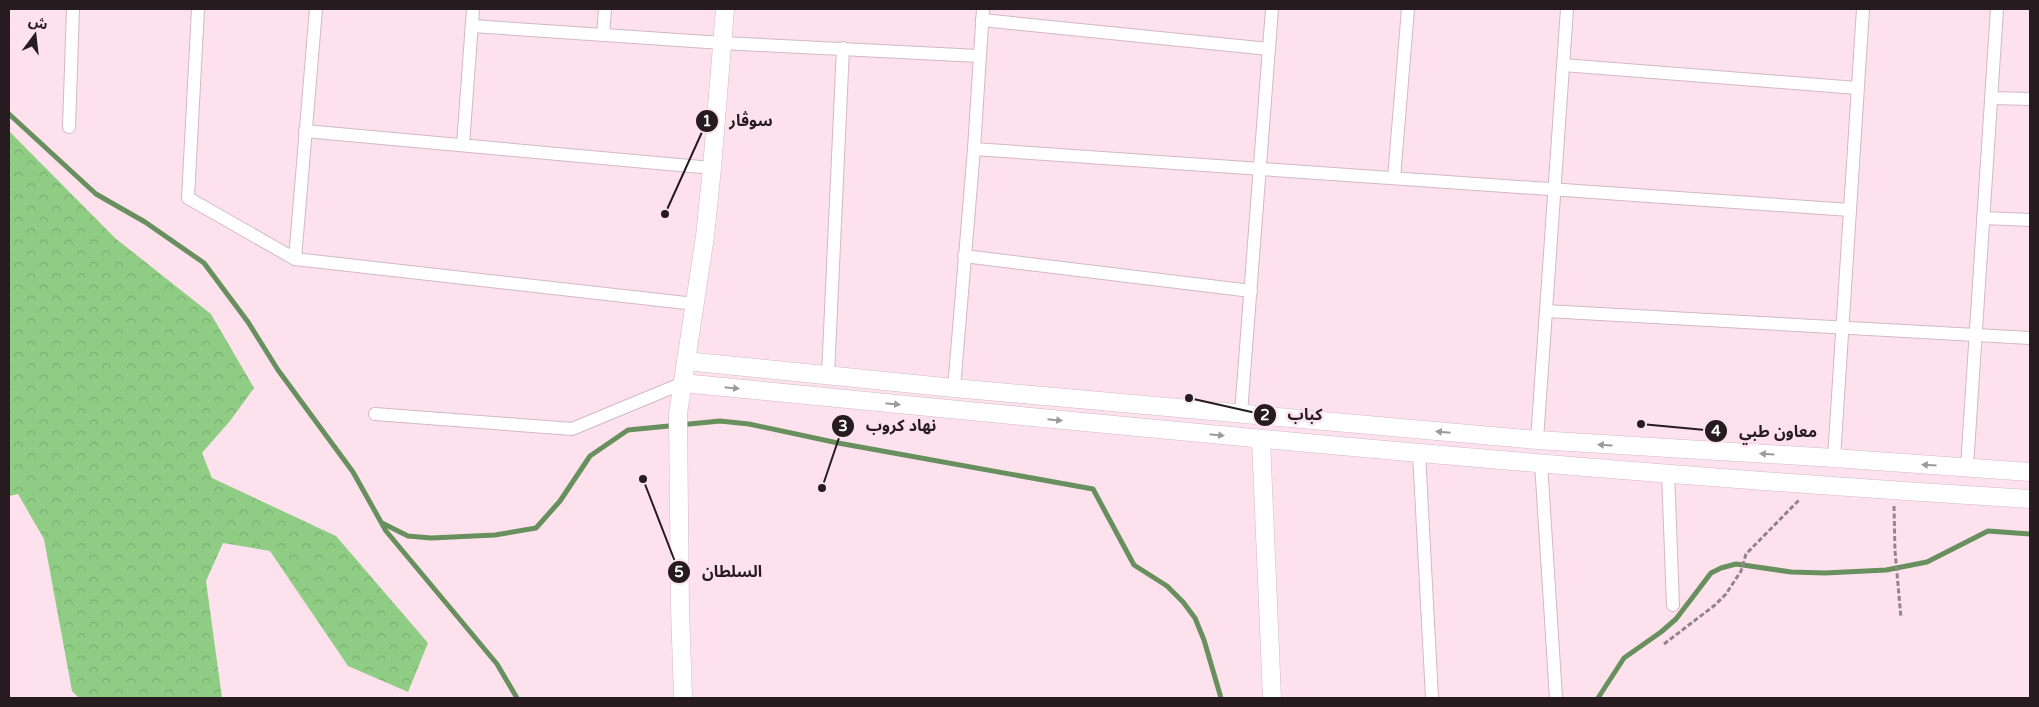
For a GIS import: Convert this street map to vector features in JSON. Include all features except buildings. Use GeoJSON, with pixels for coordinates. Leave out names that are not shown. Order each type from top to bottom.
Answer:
{"type":"FeatureCollection","features":[{"type":"Feature","properties":{"kind":"main road"},"geometry":{"type":"LineString","coordinates":[[684,698],[679,598],[678,414],[695,304],[712,168],[725,9]]}},
{"type":"Feature","properties":{"kind":"main road"},"geometry":{"type":"LineString","coordinates":[[686,361],[954,388],[1537,440],[2030,472]]}},
{"type":"Feature","properties":{"kind":"main road"},"geometry":{"type":"LineString","coordinates":[[806,395],[808,373]]}},
{"type":"Feature","properties":{"kind":"main road"},"geometry":{"type":"LineString","coordinates":[[683,383],[1261,440],[1629,471],[2030,499]]}},
{"type":"Feature","properties":{"kind":"main road"},"geometry":{"type":"LineString","coordinates":[[1261,440],[1272,698]]}},
{"type":"Feature","properties":{"kind":"main road"},"geometry":{"type":"LineString","coordinates":[[1629,471],[1630,446]]}},
{"type":"Feature","properties":{"kind":"street"},"geometry":{"type":"LineString","coordinates":[[69,127],[73,9]]}},
{"type":"Feature","properties":{"kind":"street"},"geometry":{"type":"LineString","coordinates":[[198,9],[188,198],[294,259],[695,304]]}},
{"type":"Feature","properties":{"kind":"street"},"geometry":{"type":"LineString","coordinates":[[294,259],[316,9]]}},
{"type":"Feature","properties":{"kind":"street"},"geometry":{"type":"LineString","coordinates":[[463,145],[473,9]]}},
{"type":"Feature","properties":{"kind":"street"},"geometry":{"type":"LineString","coordinates":[[603,35],[605,9]]}},
{"type":"Feature","properties":{"kind":"street"},"geometry":{"type":"LineString","coordinates":[[1241,413],[1272,9]]}},
{"type":"Feature","properties":{"kind":"street"},"geometry":{"type":"LineString","coordinates":[[1394,178],[1408,9]]}},
{"type":"Feature","properties":{"kind":"street"},"geometry":{"type":"LineString","coordinates":[[1537,440],[1567,9]]}},
{"type":"Feature","properties":{"kind":"street"},"geometry":{"type":"LineString","coordinates":[[1834,458],[1863,9]]}},
{"type":"Feature","properties":{"kind":"street"},"geometry":{"type":"LineString","coordinates":[[1967,467],[1996,9]]}},
{"type":"Feature","properties":{"kind":"street"},"geometry":{"type":"LineString","coordinates":[[954,388],[974,149],[982,14],[1269,49]]}},
{"type":"Feature","properties":{"kind":"street"},"geometry":{"type":"LineString","coordinates":[[472,26],[722,43],[979,56]]}},
{"type":"Feature","properties":{"kind":"street"},"geometry":{"type":"LineString","coordinates":[[828,375],[843,48]]}},
{"type":"Feature","properties":{"kind":"street"},"geometry":{"type":"LineString","coordinates":[[1563,64],[1857,88]]}},
{"type":"Feature","properties":{"kind":"street"},"geometry":{"type":"LineString","coordinates":[[1991,98],[2030,99]]}},
{"type":"Feature","properties":{"kind":"street"},"geometry":{"type":"LineString","coordinates":[[305,131],[712,168]]}},
{"type":"Feature","properties":{"kind":"street"},"geometry":{"type":"LineString","coordinates":[[974,149],[1850,210]]}},
{"type":"Feature","properties":{"kind":"street"},"geometry":{"type":"LineString","coordinates":[[1983,218],[2030,220]]}},
{"type":"Feature","properties":{"kind":"street"},"geometry":{"type":"LineString","coordinates":[[964,256],[1251,291]]}},
{"type":"Feature","properties":{"kind":"street"},"geometry":{"type":"LineString","coordinates":[[1546,311],[2030,338]]}},
{"type":"Feature","properties":{"kind":"street"},"geometry":{"type":"LineString","coordinates":[[375,414],[572,429],[683,383]]}},
{"type":"Feature","properties":{"kind":"street"},"geometry":{"type":"LineString","coordinates":[[1419,453],[1432,698]]}},
{"type":"Feature","properties":{"kind":"street"},"geometry":{"type":"LineString","coordinates":[[1541,463],[1556,698]]}},
{"type":"Feature","properties":{"kind":"street"},"geometry":{"type":"LineString","coordinates":[[1668,473],[1673,605]]}},
{"type":"Feature","properties":{"kind":"path"},"geometry":{"type":"LineString","coordinates":[[1664,644],[1721,600],[1740,571],[1746,554],[1812,484]]}},
{"type":"Feature","properties":{"kind":"path"},"geometry":{"type":"LineString","coordinates":[[1894,491],[1895,551],[1901,618]]}},
{"type":"Feature","properties":{"kind":"green space"},"geometry":{"type":"Polygon","coordinates":[[[9,131],[115,238],[211,314],[254,388],[230,421],[202,453],[212,478],[336,536],[428,643],[408,692],[348,666],[270,551],[223,543],[206,581],[222,698],[79,698],[72,691],[44,539],[18,494],[9,496],[9,131]]]}},
{"type":"Feature","properties":{"kind":"waterway"},"geometry":{"type":"LineString","coordinates":[[9,114],[96,194],[145,222],[204,263],[248,322],[278,370],[353,472],[386,531],[497,664],[517,698]]}},
{"type":"Feature","properties":{"kind":"waterway"},"geometry":{"type":"LineString","coordinates":[[382,523],[408,536],[431,538],[495,535],[536,528],[560,501],[590,456],[628,430],[720,421],[749,424],[838,443],[1093,489],[1134,565],[1167,586],[1183,602],[1195,618],[1204,640],[1221,698]]}},
{"type":"Feature","properties":{"kind":"waterway"},"geometry":{"type":"LineString","coordinates":[[1598,698],[1624,658],[1676,619],[1711,573],[1721,568],[1736,564],[1791,572],[1825,573],[1886,570],[1927,562],[1988,531],[2030,534]]}},
{"type":"Feature","properties":{"kind":"place","name":"سوڤار"},"geometry":{"type":"Point","coordinates":[665,214]}},
{"type":"Feature","properties":{"kind":"place","name":"كباب"},"geometry":{"type":"Point","coordinates":[1189,398]}},
{"type":"Feature","properties":{"kind":"place","name":"معاون طبي"},"geometry":{"type":"Point","coordinates":[1641,424]}},
{"type":"Feature","properties":{"kind":"place","name":"السلطان"},"geometry":{"type":"Point","coordinates":[643,479]}},
{"type":"Feature","properties":{"kind":"place","name":"نهاد كروب"},"geometry":{"type":"Point","coordinates":[822,488]}}]}
